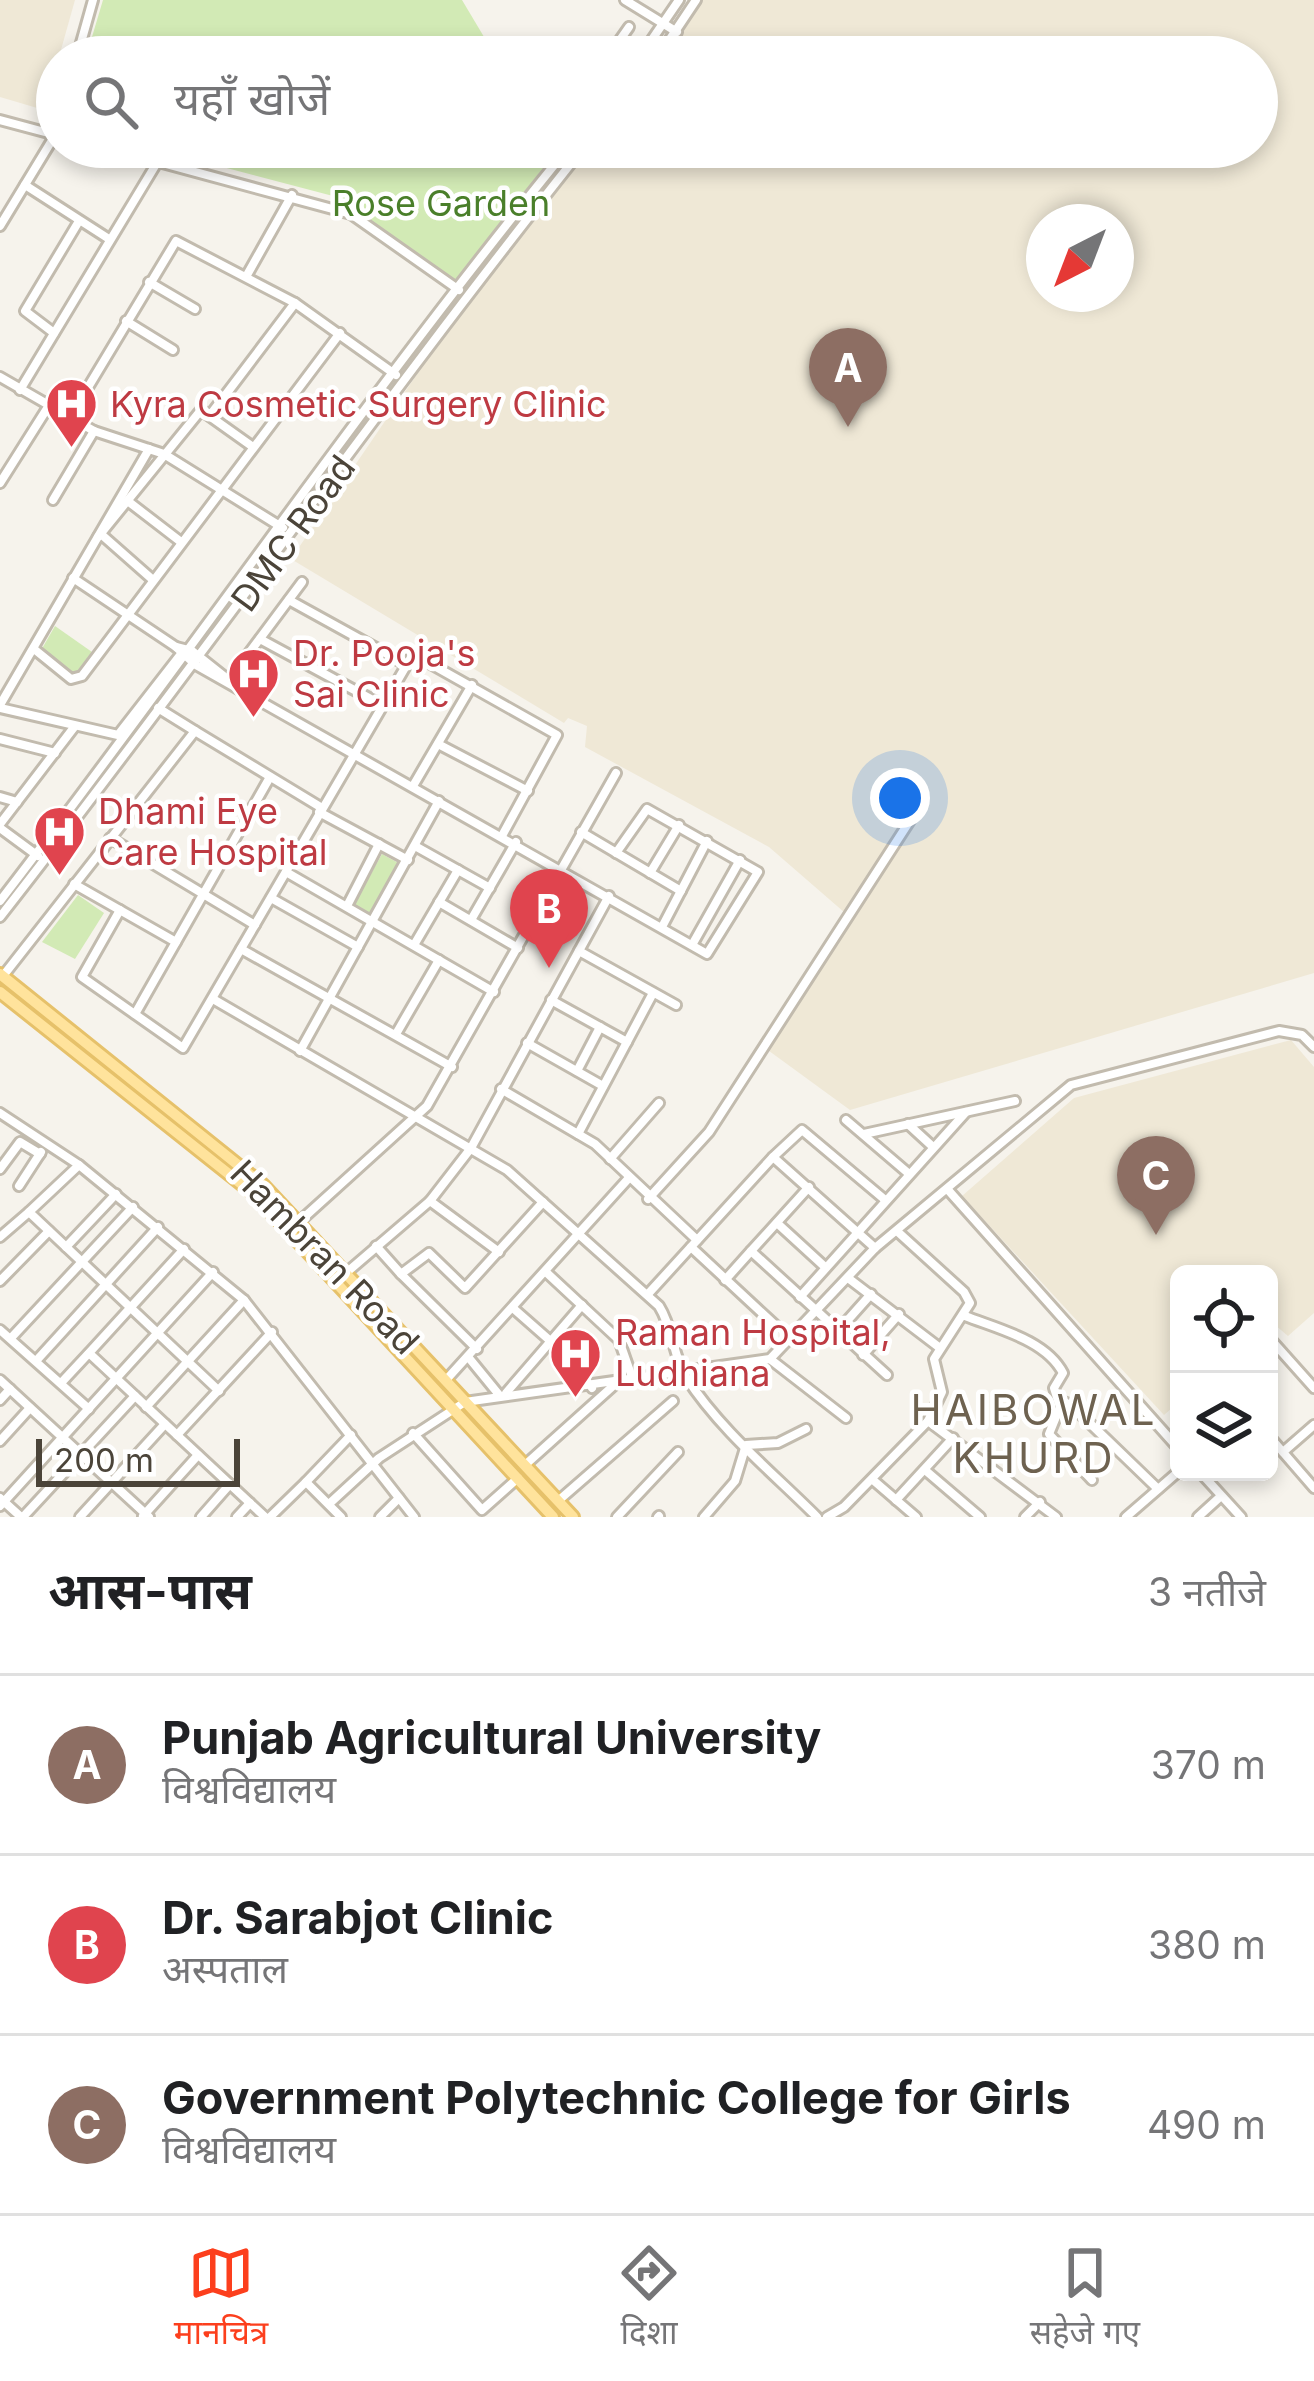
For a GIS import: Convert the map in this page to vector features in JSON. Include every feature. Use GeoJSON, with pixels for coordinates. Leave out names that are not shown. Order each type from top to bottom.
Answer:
{"type":"FeatureCollection","features":[{"type":"Feature","properties":{"kind":"main road","name":"Hambran Road"},"geometry":{"type":"LineString","coordinates":[[1,975],[263,1185],[293,1227],[548,1515]]}},
{"type":"Feature","properties":{"kind":"main road","name":"Hambran Road"},"geometry":{"type":"LineString","coordinates":[[0,992],[236,1178],[345,1274],[573,1517]]}},
{"type":"Feature","properties":{"kind":"street"},"geometry":{"type":"LineString","coordinates":[[83,36],[93,0]]}},
{"type":"Feature","properties":{"kind":"street"},"geometry":{"type":"LineString","coordinates":[[626,0],[677,32]]}},
{"type":"Feature","properties":{"kind":"street"},"geometry":{"type":"LineString","coordinates":[[656,36],[679,0]]}},
{"type":"Feature","properties":{"kind":"street"},"geometry":{"type":"LineString","coordinates":[[674,36],[696,0]]}},
{"type":"Feature","properties":{"kind":"street"},"geometry":{"type":"LineString","coordinates":[[623,36],[629,27]]}},
{"type":"Feature","properties":{"kind":"street"},"geometry":{"type":"LineString","coordinates":[[0,120],[36,129]]}},
{"type":"Feature","properties":{"kind":"street"},"geometry":{"type":"LineString","coordinates":[[1,221],[36,167]]}},
{"type":"Feature","properties":{"kind":"street"},"geometry":{"type":"LineString","coordinates":[[20,389],[154,168]]}},
{"type":"Feature","properties":{"kind":"street"},"geometry":{"type":"LineString","coordinates":[[186,168],[352,214],[462,293]]}},
{"type":"Feature","properties":{"kind":"street"},"geometry":{"type":"LineString","coordinates":[[149,449],[0,707],[118,735],[554,168]]}},
{"type":"Feature","properties":{"kind":"street"},"geometry":{"type":"LineString","coordinates":[[462,293],[566,168]]}},
{"type":"Feature","properties":{"kind":"street"},"geometry":{"type":"LineString","coordinates":[[25,185],[109,239]]}},
{"type":"Feature","properties":{"kind":"street"},"geometry":{"type":"LineString","coordinates":[[247,275],[292,195]]}},
{"type":"Feature","properties":{"kind":"street"},"geometry":{"type":"LineString","coordinates":[[54,333],[27,314],[26,307],[79,221]]}},
{"type":"Feature","properties":{"kind":"street"},"geometry":{"type":"LineString","coordinates":[[69,418],[176,241],[296,303],[398,376]]}},
{"type":"Feature","properties":{"kind":"street"},"geometry":{"type":"LineString","coordinates":[[149,282],[195,309]]}},
{"type":"Feature","properties":{"kind":"street"},"geometry":{"type":"LineString","coordinates":[[211,414],[296,303]]}},
{"type":"Feature","properties":{"kind":"street"},"geometry":{"type":"LineString","coordinates":[[126,321],[173,350]]}},
{"type":"Feature","properties":{"kind":"street"},"geometry":{"type":"LineString","coordinates":[[34,649],[78,680],[340,333]]}},
{"type":"Feature","properties":{"kind":"street","name":"DMC Road"},"geometry":{"type":"LineString","coordinates":[[0,917],[40,857],[157,707],[199,662],[293,535],[398,376]]}},
{"type":"Feature","properties":{"kind":"street"},"geometry":{"type":"LineString","coordinates":[[0,377],[94,431],[164,454],[224,486],[293,535]]}},
{"type":"Feature","properties":{"kind":"street"},"geometry":{"type":"LineString","coordinates":[[0,483],[48,406]]}},
{"type":"Feature","properties":{"kind":"street"},"geometry":{"type":"LineString","coordinates":[[99,536],[198,412],[211,414],[253,446]]}},
{"type":"Feature","properties":{"kind":"street"},"geometry":{"type":"LineString","coordinates":[[53,500],[94,431]]}},
{"type":"Feature","properties":{"kind":"street"},"geometry":{"type":"LineString","coordinates":[[129,502],[181,542]]}},
{"type":"Feature","properties":{"kind":"street"},"geometry":{"type":"LineString","coordinates":[[99,536],[153,580]]}},
{"type":"Feature","properties":{"kind":"street"},"geometry":{"type":"LineString","coordinates":[[73,578],[227,679],[692,945],[713,952],[758,872],[643,809],[616,853]]}},
{"type":"Feature","properties":{"kind":"street"},"geometry":{"type":"LineString","coordinates":[[227,679],[302,582]]}},
{"type":"Feature","properties":{"kind":"street"},"geometry":{"type":"LineString","coordinates":[[289,600],[405,664]]}},
{"type":"Feature","properties":{"kind":"street"},"geometry":{"type":"LineString","coordinates":[[260,639],[382,705]]}},
{"type":"Feature","properties":{"kind":"street"},"geometry":{"type":"LineString","coordinates":[[184,652],[157,707],[408,860]]}},
{"type":"Feature","properties":{"kind":"street"},"geometry":{"type":"LineString","coordinates":[[120,910],[82,977],[183,1048],[405,664],[416,653],[558,739],[503,834]]}},
{"type":"Feature","properties":{"kind":"street"},"geometry":{"type":"LineString","coordinates":[[413,786],[472,685]]}},
{"type":"Feature","properties":{"kind":"street"},"geometry":{"type":"LineString","coordinates":[[0,901],[40,857],[0,826],[75,726]]}},
{"type":"Feature","properties":{"kind":"street"},"geometry":{"type":"LineString","coordinates":[[1,975],[195,731]]}},
{"type":"Feature","properties":{"kind":"street"},"geometry":{"type":"LineString","coordinates":[[0,739],[55,753]]}},
{"type":"Feature","properties":{"kind":"street"},"geometry":{"type":"LineString","coordinates":[[438,744],[528,791]]}},
{"type":"Feature","properties":{"kind":"street"},"geometry":{"type":"LineString","coordinates":[[293,1227],[417,1118],[452,1067],[616,772]]}},
{"type":"Feature","properties":{"kind":"street"},"geometry":{"type":"LineString","coordinates":[[135,1014],[270,777]]}},
{"type":"Feature","properties":{"kind":"street"},"geometry":{"type":"LineString","coordinates":[[0,797],[17,802]]}},
{"type":"Feature","properties":{"kind":"street"},"geometry":{"type":"LineString","coordinates":[[299,1051],[440,800]]}},
{"type":"Feature","properties":{"kind":"street"},"geometry":{"type":"LineString","coordinates":[[649,1199],[709,1132],[920,805]]}},
{"type":"Feature","properties":{"kind":"street"},"geometry":{"type":"LineString","coordinates":[[650,873],[679,826]]}},
{"type":"Feature","properties":{"kind":"street"},"geometry":{"type":"LineString","coordinates":[[581,832],[681,891]]}},
{"type":"Feature","properties":{"kind":"street"},"geometry":{"type":"LineString","coordinates":[[110,838],[255,926]]}},
{"type":"Feature","properties":{"kind":"street"},"geometry":{"type":"LineString","coordinates":[[471,920],[516,842]]}},
{"type":"Feature","properties":{"kind":"street"},"geometry":{"type":"LineString","coordinates":[[662,927],[707,842]]}},
{"type":"Feature","properties":{"kind":"street"},"geometry":{"type":"LineString","coordinates":[[347,906],[379,844]]}},
{"type":"Feature","properties":{"kind":"street"},"geometry":{"type":"LineString","coordinates":[[415,846],[490,888]]}},
{"type":"Feature","properties":{"kind":"street"},"geometry":{"type":"LineString","coordinates":[[692,945],[740,860]]}},
{"type":"Feature","properties":{"kind":"street"},"geometry":{"type":"LineString","coordinates":[[414,945],[458,870]]}},
{"type":"Feature","properties":{"kind":"street"},"geometry":{"type":"LineString","coordinates":[[286,872],[494,992]]}},
{"type":"Feature","properties":{"kind":"street"},"geometry":{"type":"LineString","coordinates":[[74,884],[176,942]]}},
{"type":"Feature","properties":{"kind":"street"},"geometry":{"type":"LineString","coordinates":[[345,1274],[430,1202],[472,1148],[609,896]]}},
{"type":"Feature","properties":{"kind":"street"},"geometry":{"type":"LineString","coordinates":[[271,898],[358,947]]}},
{"type":"Feature","properties":{"kind":"street"},"geometry":{"type":"LineString","coordinates":[[440,902],[518,948]]}},
{"type":"Feature","properties":{"kind":"street"},"geometry":{"type":"LineString","coordinates":[[241,949],[452,1067]]}},
{"type":"Feature","properties":{"kind":"street"},"geometry":{"type":"LineString","coordinates":[[579,951],[676,1005]]}},
{"type":"Feature","properties":{"kind":"street"},"geometry":{"type":"LineString","coordinates":[[396,1034],[440,960]]}},
{"type":"Feature","properties":{"kind":"street"},"geometry":{"type":"LineString","coordinates":[[578,1134],[653,993]]}},
{"type":"Feature","properties":{"kind":"street"},"geometry":{"type":"LineString","coordinates":[[213,999],[472,1148],[543,1202],[648,1294],[670,1324],[683,1374],[817,1517]]}},
{"type":"Feature","properties":{"kind":"street"},"geometry":{"type":"LineString","coordinates":[[551,1000],[627,1042]]}},
{"type":"Feature","properties":{"kind":"street"},"geometry":{"type":"LineString","coordinates":[[577,1072],[600,1027]]}},
{"type":"Feature","properties":{"kind":"street"},"geometry":{"type":"LineString","coordinates":[[329,1504],[375,1461],[465,1402],[592,1388],[770,1359],[875,1248],[1076,1083],[1279,1031],[1302,1035],[1314,1047]]}},
{"type":"Feature","properties":{"kind":"street"},"geometry":{"type":"LineString","coordinates":[[527,1043],[603,1086]]}},
{"type":"Feature","properties":{"kind":"street"},"geometry":{"type":"LineString","coordinates":[[501,1089],[578,1134],[610,1159],[725,1280],[776,1326]]}},
{"type":"Feature","properties":{"kind":"street"},"geometry":{"type":"LineString","coordinates":[[864,1134],[1015,1101]]}},
{"type":"Feature","properties":{"kind":"street"},"geometry":{"type":"LineString","coordinates":[[610,1159],[659,1103]]}},
{"type":"Feature","properties":{"kind":"street"},"geometry":{"type":"LineString","coordinates":[[800,1297],[855,1230],[966,1112]]}},
{"type":"Feature","properties":{"kind":"street"},"geometry":{"type":"LineString","coordinates":[[0,1113],[80,1165],[244,1300],[375,1461],[414,1517]]}},
{"type":"Feature","properties":{"kind":"street"},"geometry":{"type":"LineString","coordinates":[[846,1120],[908,1173]]}},
{"type":"Feature","properties":{"kind":"street"},"geometry":{"type":"LineString","coordinates":[[908,1124],[933,1147]]}},
{"type":"Feature","properties":{"kind":"street"},"geometry":{"type":"LineString","coordinates":[[648,1294],[802,1130],[884,1199]]}},
{"type":"Feature","properties":{"kind":"street"},"geometry":{"type":"LineString","coordinates":[[1,1166],[20,1142],[40,1154]]}},
{"type":"Feature","properties":{"kind":"street"},"geometry":{"type":"LineString","coordinates":[[20,1186],[47,1142]]}},
{"type":"Feature","properties":{"kind":"street"},"geometry":{"type":"LineString","coordinates":[[773,1157],[875,1248]]}},
{"type":"Feature","properties":{"kind":"street"},"geometry":{"type":"LineString","coordinates":[[0,1237],[80,1165]]}},
{"type":"Feature","properties":{"kind":"street"},"geometry":{"type":"LineString","coordinates":[[445,1382],[628,1179]]}},
{"type":"Feature","properties":{"kind":"street"},"geometry":{"type":"LineString","coordinates":[[725,1280],[808,1187]]}},
{"type":"Feature","properties":{"kind":"street"},"geometry":{"type":"LineString","coordinates":[[949,1191],[1170,1439]]}},
{"type":"Feature","properties":{"kind":"street"},"geometry":{"type":"LineString","coordinates":[[66,1246],[116,1194]]}},
{"type":"Feature","properties":{"kind":"street"},"geometry":{"type":"LineString","coordinates":[[430,1202],[499,1252]]}},
{"type":"Feature","properties":{"kind":"street"},"geometry":{"type":"LineString","coordinates":[[401,1274],[427,1253],[465,1288],[543,1202]]}},
{"type":"Feature","properties":{"kind":"street"},"geometry":{"type":"LineString","coordinates":[[11,1338],[133,1207]]}},
{"type":"Feature","properties":{"kind":"street"},"geometry":{"type":"LineString","coordinates":[[28,1212],[219,1391]]}},
{"type":"Feature","properties":{"kind":"street"},"geometry":{"type":"LineString","coordinates":[[777,1223],[824,1267]]}},
{"type":"Feature","properties":{"kind":"street"},"geometry":{"type":"LineString","coordinates":[[36,1361],[158,1227]]}},
{"type":"Feature","properties":{"kind":"street"},"geometry":{"type":"LineString","coordinates":[[0,1281],[49,1231]]}},
{"type":"Feature","properties":{"kind":"street"},"geometry":{"type":"LineString","coordinates":[[827,1517],[844,1508],[928,1421],[942,1392],[933,1363],[970,1304],[964,1292],[898,1232]]}},
{"type":"Feature","properties":{"kind":"street"},"geometry":{"type":"LineString","coordinates":[[376,1246],[477,1349]]}},
{"type":"Feature","properties":{"kind":"street"},"geometry":{"type":"LineString","coordinates":[[61,1384],[184,1250]]}},
{"type":"Feature","properties":{"kind":"street"},"geometry":{"type":"LineString","coordinates":[[751,1252],[886,1376]]}},
{"type":"Feature","properties":{"kind":"street"},"geometry":{"type":"LineString","coordinates":[[135,1396],[22,1517],[1,1502],[213,1273]]}},
{"type":"Feature","properties":{"kind":"street"},"geometry":{"type":"LineString","coordinates":[[547,1273],[619,1340],[633,1381]]}},
{"type":"Feature","properties":{"kind":"street"},"geometry":{"type":"LineString","coordinates":[[848,1278],[940,1348]]}},
{"type":"Feature","properties":{"kind":"street"},"geometry":{"type":"LineString","coordinates":[[838,1331],[871,1294]]}},
{"type":"Feature","properties":{"kind":"street"},"geometry":{"type":"LineString","coordinates":[[146,1407],[244,1300]]}},
{"type":"Feature","properties":{"kind":"street"},"geometry":{"type":"LineString","coordinates":[[502,1395],[582,1305]]}},
{"type":"Feature","properties":{"kind":"street"},"geometry":{"type":"LineString","coordinates":[[514,1310],[550,1340],[592,1388]]}},
{"type":"Feature","properties":{"kind":"street"},"geometry":{"type":"LineString","coordinates":[[863,1354],[899,1314]]}},
{"type":"Feature","properties":{"kind":"street"},"geometry":{"type":"LineString","coordinates":[[965,1316],[1052,1358],[1063,1373],[1054,1388],[1059,1400],[1049,1434],[1092,1480]]}},
{"type":"Feature","properties":{"kind":"street"},"geometry":{"type":"LineString","coordinates":[[0,1330],[89,1409]]}},
{"type":"Feature","properties":{"kind":"street"},"geometry":{"type":"LineString","coordinates":[[177,1435],[272,1332]]}},
{"type":"Feature","properties":{"kind":"street"},"geometry":{"type":"LineString","coordinates":[[1278,1348],[1314,1388]]}},
{"type":"Feature","properties":{"kind":"street"},"geometry":{"type":"LineString","coordinates":[[89,1353],[267,1517],[351,1435]]}},
{"type":"Feature","properties":{"kind":"street"},"geometry":{"type":"LineString","coordinates":[[469,1358],[502,1395]]}},
{"type":"Feature","properties":{"kind":"street"},"geometry":{"type":"LineString","coordinates":[[770,1359],[846,1418]]}},
{"type":"Feature","properties":{"kind":"street"},"geometry":{"type":"LineString","coordinates":[[0,1380],[146,1516],[198,1455]]}},
{"type":"Feature","properties":{"kind":"street"},"geometry":{"type":"LineString","coordinates":[[525,1465],[616,1384]]}},
{"type":"Feature","properties":{"kind":"street"},"geometry":{"type":"LineString","coordinates":[[0,1400],[10,1389]]}},
{"type":"Feature","properties":{"kind":"street"},"geometry":{"type":"LineString","coordinates":[[1059,1400],[1071,1405],[1158,1489]]}},
{"type":"Feature","properties":{"kind":"street"},"geometry":{"type":"LineString","coordinates":[[558,1501],[673,1401]]}},
{"type":"Feature","properties":{"kind":"street"},"geometry":{"type":"LineString","coordinates":[[0,1441],[30,1408]]}},
{"type":"Feature","properties":{"kind":"street"},"geometry":{"type":"LineString","coordinates":[[928,1421],[1056,1517]]}},
{"type":"Feature","properties":{"kind":"street"},"geometry":{"type":"LineString","coordinates":[[80,1517],[165,1424]]}},
{"type":"Feature","properties":{"kind":"street"},"geometry":{"type":"LineString","coordinates":[[1283,1452],[1314,1425]]}},
{"type":"Feature","properties":{"kind":"street"},"geometry":{"type":"LineString","coordinates":[[746,1445],[778,1443],[806,1429]]}},
{"type":"Feature","properties":{"kind":"street"},"geometry":{"type":"LineString","coordinates":[[413,1433],[482,1510],[518,1478]]}},
{"type":"Feature","properties":{"kind":"street"},"geometry":{"type":"LineString","coordinates":[[896,1500],[953,1438]]}},
{"type":"Feature","properties":{"kind":"street"},"geometry":{"type":"LineString","coordinates":[[704,1517],[735,1481],[746,1445]]}},
{"type":"Feature","properties":{"kind":"street"},"geometry":{"type":"LineString","coordinates":[[1278,1446],[1314,1488]]}},
{"type":"Feature","properties":{"kind":"street"},"geometry":{"type":"LineString","coordinates":[[616,1517],[678,1452]]}},
{"type":"Feature","properties":{"kind":"street"},"geometry":{"type":"LineString","coordinates":[[925,1470],[980,1517]]}},
{"type":"Feature","properties":{"kind":"street"},"geometry":{"type":"LineString","coordinates":[[1126,1517],[1170,1479]]}},
{"type":"Feature","properties":{"kind":"street"},"geometry":{"type":"LineString","coordinates":[[873,1480],[916,1517]]}},
{"type":"Feature","properties":{"kind":"street"},"geometry":{"type":"LineString","coordinates":[[1207,1481],[1241,1517]]}},
{"type":"Feature","properties":{"kind":"street"},"geometry":{"type":"LineString","coordinates":[[306,1482],[341,1517]]}},
{"type":"Feature","properties":{"kind":"street"},"geometry":{"type":"LineString","coordinates":[[201,1517],[230,1484]]}},
{"type":"Feature","properties":{"kind":"street"},"geometry":{"type":"LineString","coordinates":[[1198,1517],[1221,1496]]}},
{"type":"Feature","properties":{"kind":"street"},"geometry":{"type":"LineString","coordinates":[[380,1517],[399,1498]]}},
{"type":"Feature","properties":{"kind":"street"},"geometry":{"type":"LineString","coordinates":[[1024,1517],[1040,1502]]}},
{"type":"Feature","properties":{"kind":"street"},"geometry":{"type":"LineString","coordinates":[[237,1517],[250,1503]]}},
{"type":"Feature","properties":{"kind":"street"},"geometry":{"type":"LineString","coordinates":[[844,1508],[855,1517]]}},
{"type":"Feature","properties":{"kind":"shaded area"},"geometry":{"type":"Polygon","coordinates":[[[0,0],[75,0],[65,36],[36,36],[36,108],[0,97],[0,0]]]}},
{"type":"Feature","properties":{"kind":"shaded area"},"geometry":{"type":"Polygon","coordinates":[[[695,0],[1314,0],[1314,973],[850,1110],[765,1048],[852,919],[769,847],[585,747],[587,726],[568,718],[564,723],[291,559],[471,295],[570,168],[1278,168],[1278,36],[671,36],[695,0]]]}},
{"type":"Feature","properties":{"kind":"shaded area"},"geometry":{"type":"Polygon","coordinates":[[[1291,1040],[1314,1067],[1314,1313],[1288,1336],[1278,1328],[1278,1265],[1170,1265],[1170,1410],[1164,1415],[962,1196],[1074,1098],[1291,1040]]]}},
{"type":"Feature","properties":{"kind":"green space"},"geometry":{"type":"Polygon","coordinates":[[[103,0],[462,0],[483,36],[92,36],[103,0]]]}},
{"type":"Feature","properties":{"kind":"green space","name":"Rose Garden"},"geometry":{"type":"Polygon","coordinates":[[[227,168],[543,168],[455,281],[333,196],[227,168]]]}},
{"type":"Feature","properties":{"kind":"green space"},"geometry":{"type":"Polygon","coordinates":[[[55,626],[92,652],[74,676],[40,652],[55,626]]]}},
{"type":"Feature","properties":{"kind":"green space"},"geometry":{"type":"Polygon","coordinates":[[[382,854],[402,865],[372,918],[352,907],[382,854]]]}},
{"type":"Feature","properties":{"kind":"green space"},"geometry":{"type":"Polygon","coordinates":[[[78,895],[104,913],[75,959],[42,942],[78,895]]]}},
{"type":"Feature","properties":{"kind":"place","name":"Punjab Agricultural University"},"geometry":{"type":"Point","coordinates":[848,427]}},
{"type":"Feature","properties":{"kind":"place","name":"Kyra Cosmetic Surgery Clinic"},"geometry":{"type":"Point","coordinates":[71,450]}},
{"type":"Feature","properties":{"kind":"place","name":"Dr. Pooja's Sai Clinic"},"geometry":{"type":"Point","coordinates":[254,720]}},
{"type":"Feature","properties":{"kind":"place","name":"Dhami Eye Care Hospital"},"geometry":{"type":"Point","coordinates":[59,878]}},
{"type":"Feature","properties":{"kind":"place","name":"Dr. Sarabjot Clinic"},"geometry":{"type":"Point","coordinates":[549,968]}},
{"type":"Feature","properties":{"kind":"place","name":"Government Polytechnic College for Girls"},"geometry":{"type":"Point","coordinates":[1156,1235]}},
{"type":"Feature","properties":{"kind":"place","name":"Raman Hospital, Ludhiana"},"geometry":{"type":"Point","coordinates":[576,1399]}},
{"type":"Feature","properties":{"kind":"district","name":"HAIBOWAL KHURD"},"geometry":{"type":"Point","coordinates":[1034,1433]}}]}
